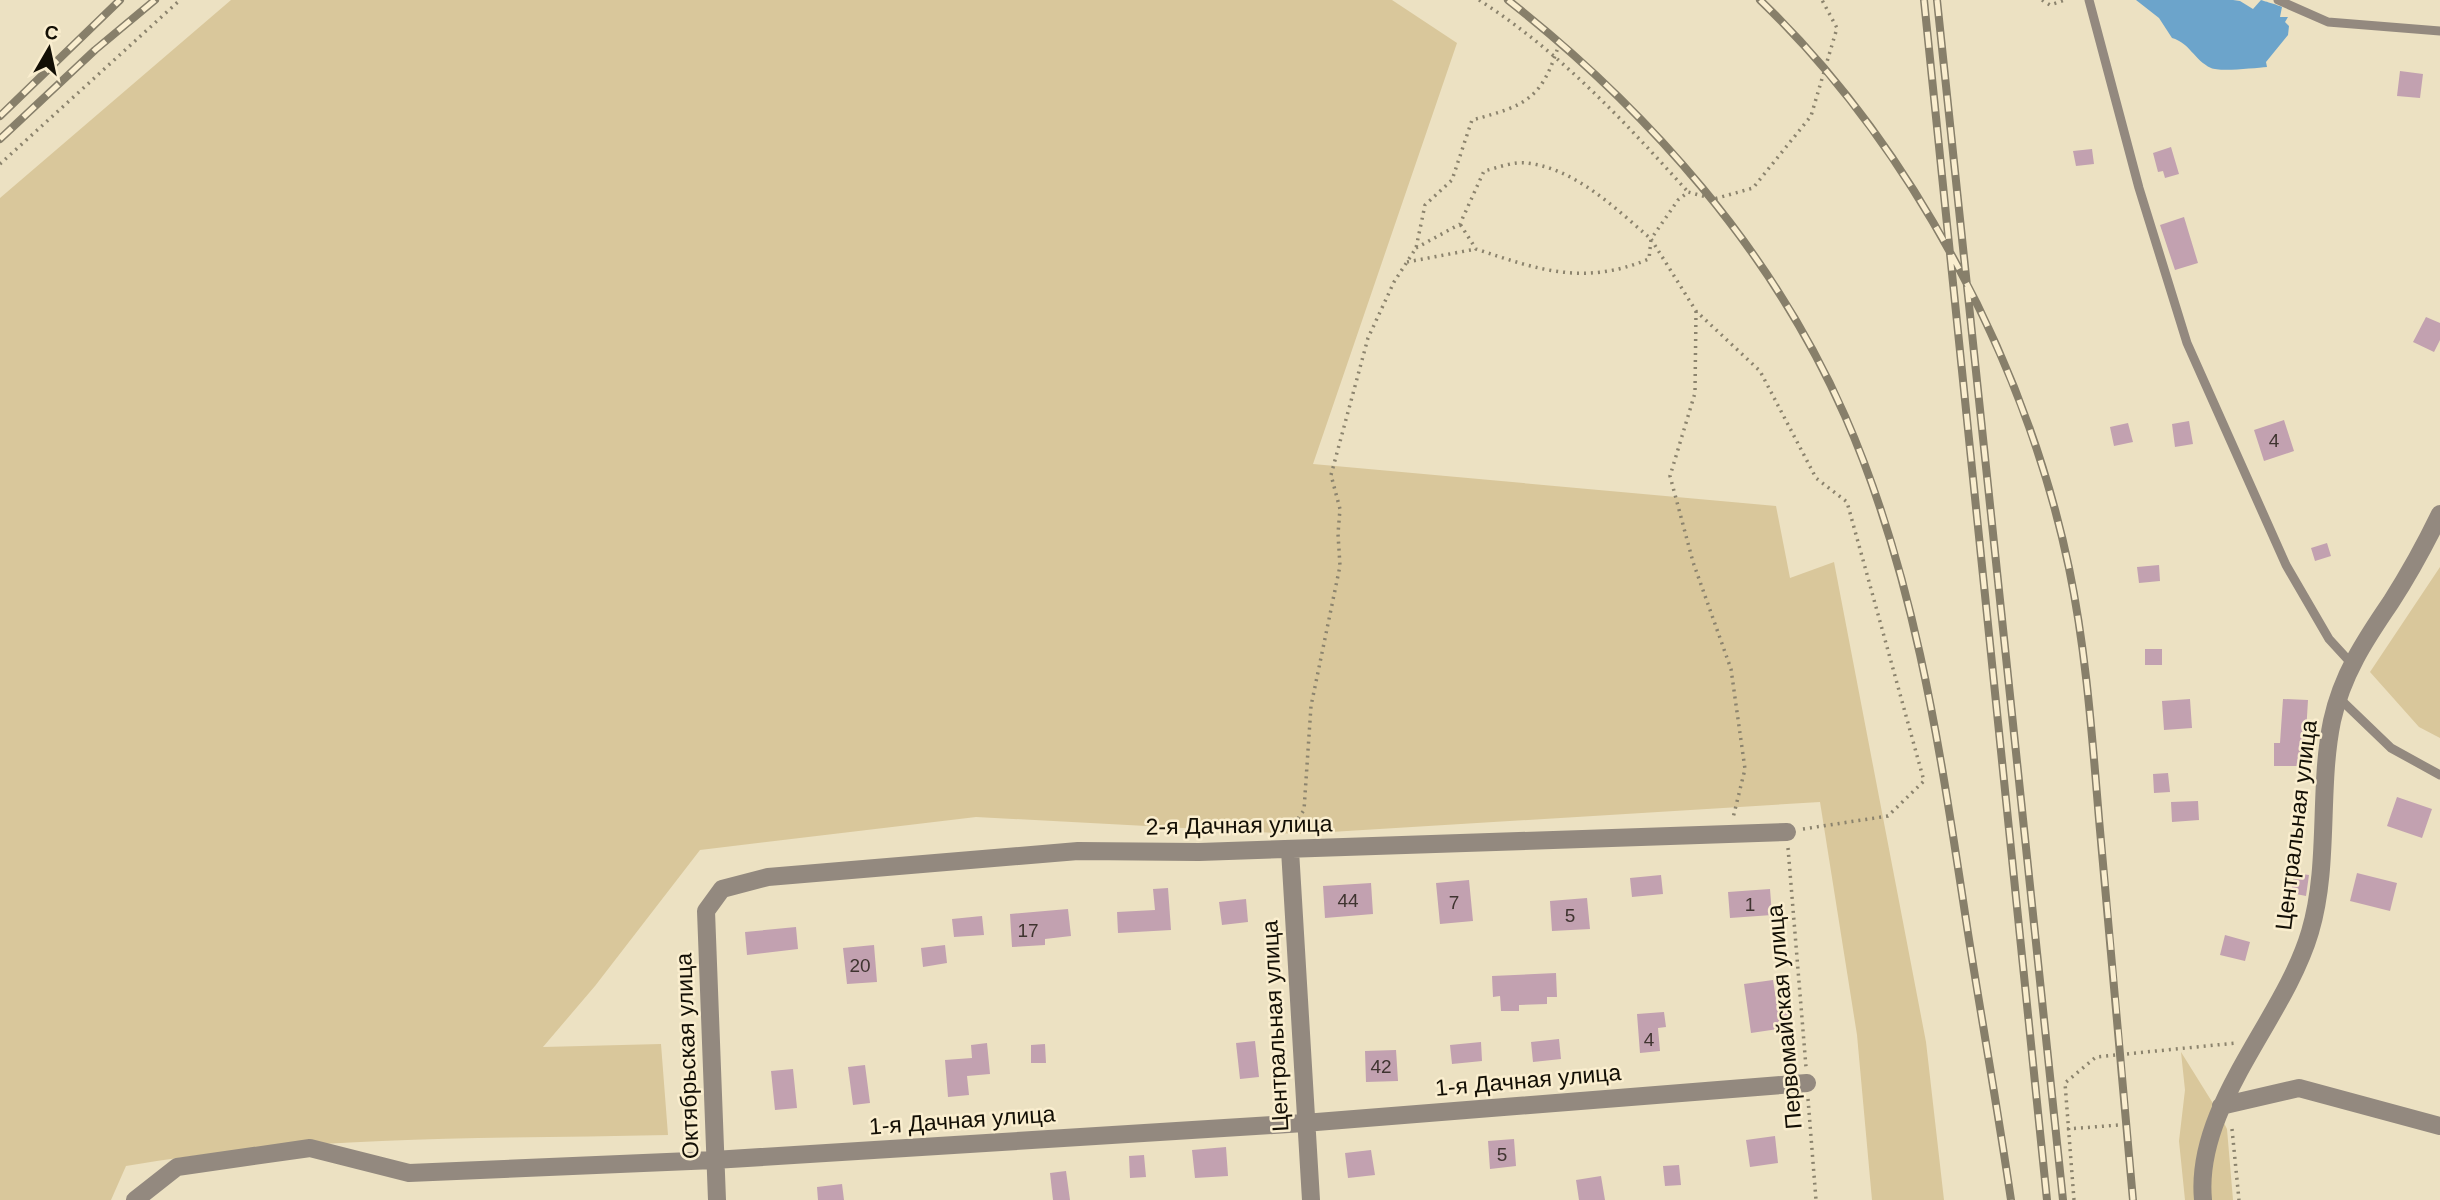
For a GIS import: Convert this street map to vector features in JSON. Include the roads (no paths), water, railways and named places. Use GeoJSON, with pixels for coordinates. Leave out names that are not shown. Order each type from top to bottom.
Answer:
{"type":"FeatureCollection","features":[{"type":"Feature","properties":{"kind":"street","name":"Центральная улица"},"geometry":{"type":"LineString","coordinates":[[2203,1200],[2200,1174],[2221,1106],[2290,981],[2311,931],[2332,721],[2351,663],[2369,630],[2419,557],[2440,514]]}},
{"type":"Feature","properties":{"kind":"street","name":"2-я Дачная улица"},"geometry":{"type":"LineString","coordinates":[[706,911],[722,889],[768,877],[1078,850],[1290,850],[1787,832]]}},
{"type":"Feature","properties":{"kind":"street","name":"Центральная улица"},"geometry":{"type":"LineString","coordinates":[[1290,850],[1304,1122],[1311,1200]]}},
{"type":"Feature","properties":{"kind":"street","name":"Октябрьская улица"},"geometry":{"type":"LineString","coordinates":[[706,911],[714,1160],[718,1200]]}},
{"type":"Feature","properties":{"kind":"street","name":"1-я Дачная улица"},"geometry":{"type":"LineString","coordinates":[[135,1200],[177,1167],[237,1156],[310,1148],[410,1173],[714,1160],[1304,1122],[1807,1083]]}},
{"type":"Feature","properties":{"kind":"street"},"geometry":{"type":"LineString","coordinates":[[2221,1106],[2299,1088],[2440,1126]]}},
{"type":"Feature","properties":{"kind":"lane"},"geometry":{"type":"LineString","coordinates":[[2090,0],[2139,188],[2188,343],[2286,565],[2329,639],[2351,663]]}},
{"type":"Feature","properties":{"kind":"lane"},"geometry":{"type":"LineString","coordinates":[[2278,0],[2328,22],[2440,31]]}},
{"type":"Feature","properties":{"kind":"lane"},"geometry":{"type":"LineString","coordinates":[[2339,698],[2391,748],[2440,775]]}},
{"type":"Feature","properties":{"kind":"water"},"geometry":{"type":"Polygon","coordinates":[[[2136,0],[2233,0],[2253,9],[2261,0],[2282,7],[2280,17],[2288,17],[2285,22],[2289,26],[2288,35],[2266,62],[2267,67],[2215,69],[2205,65],[2183,44],[2172,38],[2159,18],[2136,0]]]}},
{"type":"Feature","properties":{"kind":"railway"},"geometry":{"type":"LineString","coordinates":[[0,116],[120,0]]}},
{"type":"Feature","properties":{"kind":"railway"},"geometry":{"type":"LineString","coordinates":[[0,139],[95,50],[155,0]]}},
{"type":"Feature","properties":{"kind":"railway"},"geometry":{"type":"LineString","coordinates":[[1508,0],[1610,88],[1702,187],[1781,297],[1815,355],[1845,416],[1891,541],[1923,670],[1948,801],[2011,1200]]}},
{"type":"Feature","properties":{"kind":"railway"},"geometry":{"type":"LineString","coordinates":[[1760,0],[1815,58],[1866,122],[1913,190],[1955,262],[1992,337],[2024,413],[2050,491],[2069,568],[2084,661],[2133,1200]]}},
{"type":"Feature","properties":{"kind":"railway"},"geometry":{"type":"LineString","coordinates":[[1924,0],[2047,1200]]}},
{"type":"Feature","properties":{"kind":"railway"},"geometry":{"type":"LineString","coordinates":[[1937,0],[2063,1200]]}}]}
